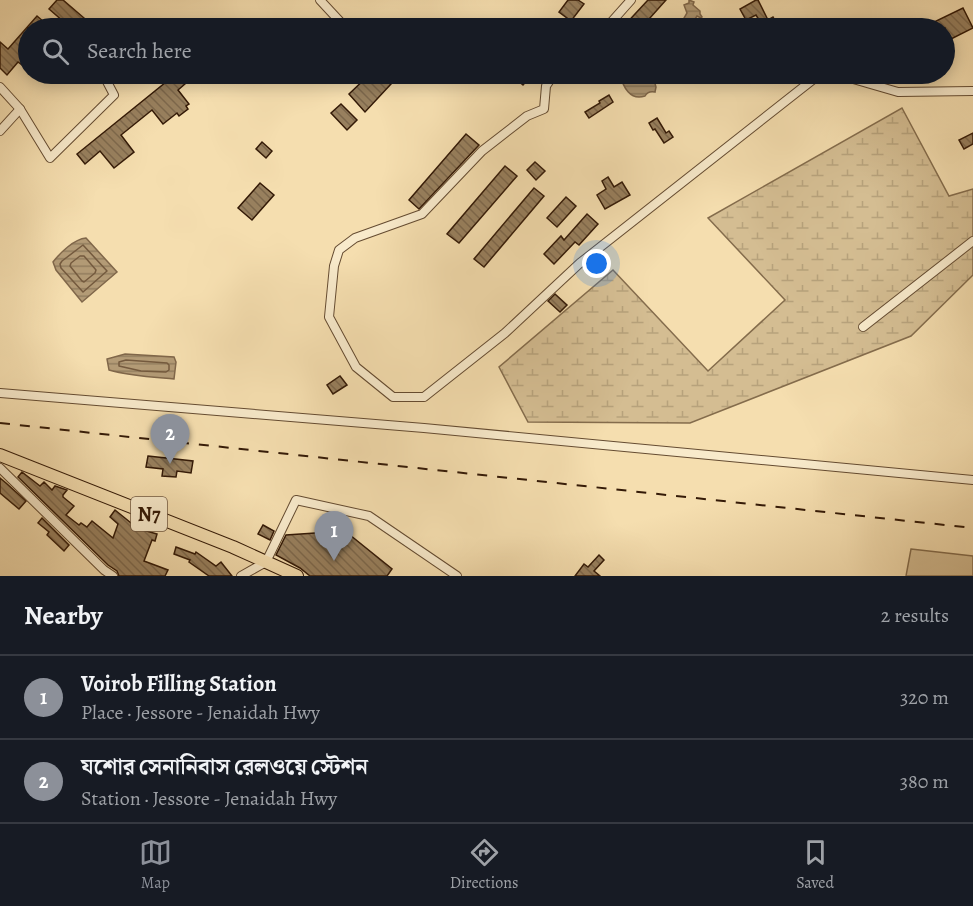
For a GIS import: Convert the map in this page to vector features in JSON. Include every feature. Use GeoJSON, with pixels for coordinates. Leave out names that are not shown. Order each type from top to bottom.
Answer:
{"type":"FeatureCollection","features":[{"type":"Feature","properties":{"kind":"highway","name":"N7"},"geometry":{"type":"LineString","coordinates":[[0,455],[233,547],[297,576]]}},
{"type":"Feature","properties":{"kind":"street"},"geometry":{"type":"LineString","coordinates":[[320,0],[337,18]]}},
{"type":"Feature","properties":{"kind":"street"},"geometry":{"type":"LineString","coordinates":[[615,18],[631,0]]}},
{"type":"Feature","properties":{"kind":"street"},"geometry":{"type":"LineString","coordinates":[[0,87],[20,109],[50,158],[114,95],[109,84]]}},
{"type":"Feature","properties":{"kind":"street"},"geometry":{"type":"LineString","coordinates":[[547,84],[544,109],[527,116],[482,151],[422,214],[355,238],[339,250],[334,266],[329,317],[356,367],[393,397],[424,397],[505,333],[580,263],[807,84]]}},
{"type":"Feature","properties":{"kind":"street"},"geometry":{"type":"LineString","coordinates":[[870,84],[898,92],[973,91]]}},
{"type":"Feature","properties":{"kind":"street"},"geometry":{"type":"LineString","coordinates":[[0,131],[20,109]]}},
{"type":"Feature","properties":{"kind":"street"},"geometry":{"type":"LineString","coordinates":[[863,327],[973,241]]}},
{"type":"Feature","properties":{"kind":"street"},"geometry":{"type":"LineString","coordinates":[[0,393],[424,428],[973,480]]}},
{"type":"Feature","properties":{"kind":"street"},"geometry":{"type":"LineString","coordinates":[[0,468],[113,576]]}},
{"type":"Feature","properties":{"kind":"street"},"geometry":{"type":"LineString","coordinates":[[241,576],[266,562],[296,500],[369,516],[457,576]]}},
{"type":"Feature","properties":{"kind":"green space"},"geometry":{"type":"Polygon","coordinates":[[[902,108],[949,196],[973,189],[973,275],[911,336],[690,423],[528,422],[499,367],[613,270],[708,371],[785,300],[708,218],[902,108]]]}},
{"type":"Feature","properties":{"kind":"green space"},"geometry":{"type":"Polygon","coordinates":[[[911,549],[973,556],[973,576],[906,576],[911,549]]]}},
{"type":"Feature","properties":{"kind":"water"},"geometry":{"type":"Polygon","coordinates":[[[689,0],[694,2],[693,5],[700,11],[701,18],[697,16],[684,18],[687,13],[684,5],[689,3],[689,0]]]}},
{"type":"Feature","properties":{"kind":"water"},"geometry":{"type":"Polygon","coordinates":[[[623,84],[655,84],[656,87],[655,92],[649,92],[640,97],[631,95],[623,84]]]}},
{"type":"Feature","properties":{"kind":"water"},"geometry":{"type":"Polygon","coordinates":[[[86,238],[117,272],[82,302],[56,270],[53,262],[72,244],[86,238]]]}},
{"type":"Feature","properties":{"kind":"water"},"geometry":{"type":"Polygon","coordinates":[[[125,354],[174,357],[176,362],[174,379],[109,370],[107,359],[125,354]]]}},
{"type":"Feature","properties":{"kind":"building"},"geometry":{"type":"Polygon","coordinates":[[[57,0],[63,0],[84,18],[59,18],[49,9],[57,0]]]}},
{"type":"Feature","properties":{"kind":"building"},"geometry":{"type":"Polygon","coordinates":[[[568,0],[578,0],[584,4],[573,18],[567,18],[559,12],[568,0]]]}},
{"type":"Feature","properties":{"kind":"building"},"geometry":{"type":"Polygon","coordinates":[[[648,0],[666,0],[650,18],[631,18],[648,0]]]}},
{"type":"Feature","properties":{"kind":"building"},"geometry":{"type":"Polygon","coordinates":[[[758,0],[767,18],[758,18],[756,15],[745,18],[740,9],[758,0]]]}},
{"type":"Feature","properties":{"kind":"building"},"geometry":{"type":"Polygon","coordinates":[[[963,8],[973,28],[955,37],[955,18],[942,18],[963,8]]]}},
{"type":"Feature","properties":{"kind":"building"},"geometry":{"type":"Polygon","coordinates":[[[18,38],[18,62],[7,75],[0,68],[0,42],[8,49],[18,38]]]}},
{"type":"Feature","properties":{"kind":"building"},"geometry":{"type":"Polygon","coordinates":[[[164,84],[185,84],[178,90],[189,104],[186,106],[188,109],[179,116],[177,113],[163,124],[152,110],[121,135],[134,152],[114,168],[100,151],[85,164],[77,154],[164,84]]]}},
{"type":"Feature","properties":{"kind":"building"},"geometry":{"type":"Polygon","coordinates":[[[360,84],[391,84],[365,112],[349,94],[360,84]]]}},
{"type":"Feature","properties":{"kind":"building"},"geometry":{"type":"Polygon","coordinates":[[[609,95],[613,102],[589,118],[585,112],[609,95]]]}},
{"type":"Feature","properties":{"kind":"building"},"geometry":{"type":"Polygon","coordinates":[[[341,104],[357,120],[347,130],[331,113],[341,104]]]}},
{"type":"Feature","properties":{"kind":"building"},"geometry":{"type":"Polygon","coordinates":[[[657,118],[666,133],[669,131],[673,137],[664,143],[649,123],[657,118]]]}},
{"type":"Feature","properties":{"kind":"building"},"geometry":{"type":"Polygon","coordinates":[[[973,133],[973,144],[964,149],[959,140],[973,133]]]}},
{"type":"Feature","properties":{"kind":"building"},"geometry":{"type":"Polygon","coordinates":[[[466,134],[479,145],[419,209],[409,200],[466,134]]]}},
{"type":"Feature","properties":{"kind":"building"},"geometry":{"type":"Polygon","coordinates":[[[262,142],[272,151],[266,158],[256,149],[262,142]]]}},
{"type":"Feature","properties":{"kind":"building"},"geometry":{"type":"Polygon","coordinates":[[[535,162],[545,171],[536,180],[527,170],[535,162]]]}},
{"type":"Feature","properties":{"kind":"building"},"geometry":{"type":"Polygon","coordinates":[[[505,166],[517,176],[459,243],[447,234],[505,166]]]}},
{"type":"Feature","properties":{"kind":"building"},"geometry":{"type":"Polygon","coordinates":[[[608,177],[614,187],[622,182],[630,195],[605,209],[597,195],[606,189],[602,181],[608,177]]]}},
{"type":"Feature","properties":{"kind":"building"},"geometry":{"type":"Polygon","coordinates":[[[260,183],[274,195],[252,220],[238,208],[260,183]]]}},
{"type":"Feature","properties":{"kind":"building"},"geometry":{"type":"Polygon","coordinates":[[[534,188],[544,196],[484,267],[474,259],[534,188]]]}},
{"type":"Feature","properties":{"kind":"building"},"geometry":{"type":"Polygon","coordinates":[[[566,197],[576,206],[557,227],[547,218],[566,197]]]}},
{"type":"Feature","properties":{"kind":"building"},"geometry":{"type":"Polygon","coordinates":[[[587,214],[598,224],[579,245],[575,242],[554,264],[544,254],[561,236],[564,240],[587,214]]]}},
{"type":"Feature","properties":{"kind":"building"},"geometry":{"type":"Polygon","coordinates":[[[555,294],[567,305],[560,312],[548,301],[555,294]]]}},
{"type":"Feature","properties":{"kind":"building"},"geometry":{"type":"Polygon","coordinates":[[[340,376],[347,385],[333,394],[327,385],[340,376]]]}},
{"type":"Feature","properties":{"kind":"building"},"geometry":{"type":"Polygon","coordinates":[[[148,456],[193,461],[191,473],[177,471],[176,477],[162,476],[163,469],[146,467],[148,456]]]}},
{"type":"Feature","properties":{"kind":"building"},"geometry":{"type":"Polygon","coordinates":[[[22,472],[40,486],[44,482],[52,490],[55,486],[67,490],[63,497],[74,506],[66,515],[79,525],[81,523],[87,527],[92,521],[113,538],[118,524],[110,517],[115,510],[136,527],[138,524],[145,526],[143,530],[157,534],[155,541],[152,540],[144,561],[168,570],[165,576],[119,576],[117,571],[108,565],[18,477],[22,472]]]}},
{"type":"Feature","properties":{"kind":"building"},"geometry":{"type":"Polygon","coordinates":[[[0,478],[26,501],[19,509],[0,493],[0,478]]]}},
{"type":"Feature","properties":{"kind":"building"},"geometry":{"type":"Polygon","coordinates":[[[42,518],[69,545],[64,551],[47,535],[49,532],[38,523],[42,518]]]}},
{"type":"Feature","properties":{"kind":"building"},"geometry":{"type":"Polygon","coordinates":[[[263,525],[274,531],[270,540],[258,534],[263,525]]]}},
{"type":"Feature","properties":{"kind":"building"},"geometry":{"type":"Polygon","coordinates":[[[345,531],[392,569],[387,576],[310,576],[276,555],[286,535],[345,531]]]}},
{"type":"Feature","properties":{"kind":"building"},"geometry":{"type":"Polygon","coordinates":[[[176,547],[195,554],[196,552],[216,566],[221,562],[232,576],[209,576],[189,562],[190,560],[174,554],[176,547]]]}},
{"type":"Feature","properties":{"kind":"building"},"geometry":{"type":"Polygon","coordinates":[[[599,555],[604,560],[594,571],[600,576],[575,576],[584,564],[588,567],[599,555]]]}},
{"type":"Feature","properties":{"kind":"railway"},"geometry":{"type":"LineString","coordinates":[[0,423],[973,528]]}},
{"type":"Feature","properties":{"kind":"place","name":"যশোর সেনানিবাস রেলওয়ে স্টেশন"},"geometry":{"type":"Point","coordinates":[170,464]}},
{"type":"Feature","properties":{"kind":"place","name":"Voirob Filling Station"},"geometry":{"type":"Point","coordinates":[334,561]}}]}
